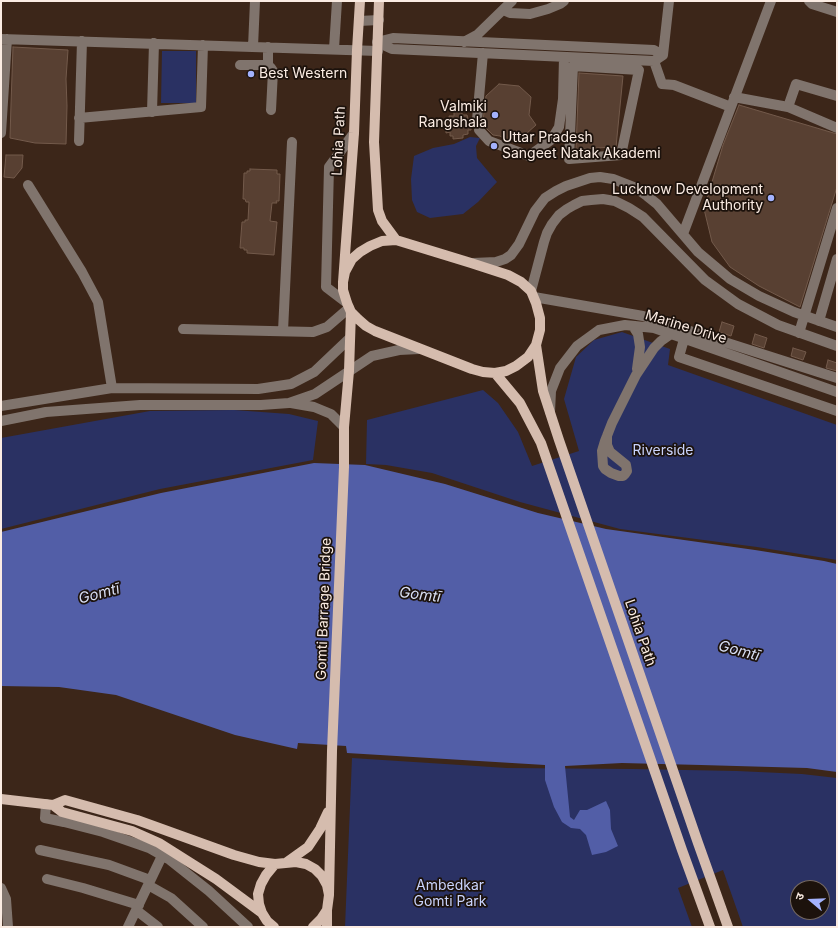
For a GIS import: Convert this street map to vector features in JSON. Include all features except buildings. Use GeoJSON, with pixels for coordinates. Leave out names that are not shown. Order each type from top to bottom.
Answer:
{"type":"FeatureCollection","features":[{"type":"Feature","properties":{"kind":"main road","name":"Lohia Path"},"geometry":{"type":"LineString","coordinates":[[343,282],[354,134],[360,1]]}},
{"type":"Feature","properties":{"kind":"main road"},"geometry":{"type":"LineString","coordinates":[[379,1],[374,142],[378,210],[382,221],[396,240]]}},
{"type":"Feature","properties":{"kind":"main road"},"geometry":{"type":"LineString","coordinates":[[343,282],[348,265],[360,252],[382,240],[396,240],[471,262],[508,275],[521,282],[532,294],[540,318],[540,330],[536,345],[528,357],[516,366],[506,371],[495,373],[483,372],[419,349],[375,331],[358,319],[349,307]]}},
{"type":"Feature","properties":{"kind":"main road","name":"Gomti Barrage Bridge"},"geometry":{"type":"LineString","coordinates":[[327,927],[332,751],[344,467],[344,427],[349,371],[350,338],[349,307],[343,290],[343,282]]}},
{"type":"Feature","properties":{"kind":"main road","name":"Lohia Path"},"geometry":{"type":"LineString","coordinates":[[536,345],[543,391],[550,413],[728,927]]}},
{"type":"Feature","properties":{"kind":"main road"},"geometry":{"type":"LineString","coordinates":[[495,373],[520,403],[541,443],[710,927]]}},
{"type":"Feature","properties":{"kind":"main road"},"geometry":{"type":"LineString","coordinates":[[1,799],[50,804],[65,800],[137,820],[234,855],[259,862],[275,864],[296,862],[306,864],[315,869],[322,876],[327,885],[329,895]]}},
{"type":"Feature","properties":{"kind":"main road"},"geometry":{"type":"LineString","coordinates":[[50,804],[62,812],[132,831],[159,843],[216,879],[262,913]]}},
{"type":"Feature","properties":{"kind":"main road"},"geometry":{"type":"LineString","coordinates":[[286,862],[308,847],[320,829],[330,806]]}},
{"type":"Feature","properties":{"kind":"main road"},"geometry":{"type":"LineString","coordinates":[[274,927],[267,921],[262,913],[258,894],[266,875],[275,864]]}},
{"type":"Feature","properties":{"kind":"main road"},"geometry":{"type":"LineString","coordinates":[[313,927],[321,920],[327,910]]}},
{"type":"Feature","properties":{"kind":"street"},"geometry":{"type":"LineString","coordinates":[[253,46],[255,1]]}},
{"type":"Feature","properties":{"kind":"street"},"geometry":{"type":"LineString","coordinates":[[334,49],[337,1]]}},
{"type":"Feature","properties":{"kind":"street"},"geometry":{"type":"LineString","coordinates":[[464,47],[512,1]]}},
{"type":"Feature","properties":{"kind":"street"},"geometry":{"type":"LineString","coordinates":[[503,10],[510,13],[530,14],[548,9],[564,1]]}},
{"type":"Feature","properties":{"kind":"street"},"geometry":{"type":"LineString","coordinates":[[658,58],[669,1]]}},
{"type":"Feature","properties":{"kind":"street"},"geometry":{"type":"LineString","coordinates":[[683,234],[771,1]]}},
{"type":"Feature","properties":{"kind":"street"},"geometry":{"type":"LineString","coordinates":[[809,1],[812,4],[837,12]]}},
{"type":"Feature","properties":{"kind":"street"},"geometry":{"type":"LineString","coordinates":[[359,20],[379,20]]}},
{"type":"Feature","properties":{"kind":"street"},"geometry":{"type":"LineString","coordinates":[[1,133],[4,39],[357,50],[377,46],[393,38],[464,47],[654,50],[658,58],[662,84],[674,85],[733,102],[788,107],[837,128]]}},
{"type":"Feature","properties":{"kind":"street"},"geometry":{"type":"LineString","coordinates":[[79,141],[82,41]]}},
{"type":"Feature","properties":{"kind":"street"},"geometry":{"type":"LineString","coordinates":[[152,112],[154,44]]}},
{"type":"Feature","properties":{"kind":"street"},"geometry":{"type":"LineString","coordinates":[[79,118],[200,107],[203,45]]}},
{"type":"Feature","properties":{"kind":"street"},"geometry":{"type":"LineString","coordinates":[[268,47],[268,65],[273,71],[271,110]]}},
{"type":"Feature","properties":{"kind":"street"},"geometry":{"type":"LineString","coordinates":[[464,47],[483,53],[658,58]]}},
{"type":"Feature","properties":{"kind":"street"},"geometry":{"type":"LineString","coordinates":[[483,53],[478,125],[489,141],[529,156],[551,140],[559,127],[563,99],[564,56]]}},
{"type":"Feature","properties":{"kind":"street"},"geometry":{"type":"LineString","coordinates":[[240,65],[268,65]]}},
{"type":"Feature","properties":{"kind":"street"},"geometry":{"type":"LineString","coordinates":[[572,66],[639,70],[621,155],[569,159],[572,66]]}},
{"type":"Feature","properties":{"kind":"street"},"geometry":{"type":"LineString","coordinates":[[788,107],[796,84],[837,96]]}},
{"type":"Feature","properties":{"kind":"street"},"geometry":{"type":"LineString","coordinates":[[183,329],[313,332],[327,327],[349,307],[326,287],[329,167],[354,134]]}},
{"type":"Feature","properties":{"kind":"street"},"geometry":{"type":"LineString","coordinates":[[283,331],[292,142]]}},
{"type":"Feature","properties":{"kind":"street"},"geometry":{"type":"LineString","coordinates":[[471,262],[496,262],[505,259],[510,255],[519,244],[535,211],[545,198],[566,186],[590,178],[613,179],[636,188],[657,204],[698,252],[730,279],[759,296],[794,312],[837,327]]}},
{"type":"Feature","properties":{"kind":"street"},"geometry":{"type":"LineString","coordinates":[[28,185],[82,272],[98,302],[112,388]]}},
{"type":"Feature","properties":{"kind":"street"},"geometry":{"type":"LineString","coordinates":[[532,294],[547,233],[552,224],[560,215],[567,209],[582,201],[603,199],[616,201],[643,217],[705,280],[738,304],[778,325],[837,346]]}},
{"type":"Feature","properties":{"kind":"street"},"geometry":{"type":"LineString","coordinates":[[800,333],[837,208]]}},
{"type":"Feature","properties":{"kind":"street"},"geometry":{"type":"LineString","coordinates":[[819,321],[833,287],[837,258]]}},
{"type":"Feature","properties":{"kind":"street","name":"Marine Drive"},"geometry":{"type":"LineString","coordinates":[[532,294],[643,316],[837,378]]}},
{"type":"Feature","properties":{"kind":"street","name":"Marine Drive"},"geometry":{"type":"LineString","coordinates":[[550,413],[551,391],[560,368],[577,346],[599,330],[625,325],[654,328],[837,392]]}},
{"type":"Feature","properties":{"kind":"street"},"geometry":{"type":"LineString","coordinates":[[633,326],[638,334],[640,348],[636,375]]}},
{"type":"Feature","properties":{"kind":"street"},"geometry":{"type":"LineString","coordinates":[[607,436],[636,375],[654,348],[671,334]]}},
{"type":"Feature","properties":{"kind":"street"},"geometry":{"type":"LineString","coordinates":[[1,406],[112,388],[258,389],[291,384],[314,372],[350,338]]}},
{"type":"Feature","properties":{"kind":"street"},"geometry":{"type":"LineString","coordinates":[[684,339],[679,357],[837,410]]}},
{"type":"Feature","properties":{"kind":"street"},"geometry":{"type":"LineString","coordinates":[[289,403],[315,394],[372,356],[399,350],[419,349]]}},
{"type":"Feature","properties":{"kind":"street"},"geometry":{"type":"LineString","coordinates":[[1,421],[46,412],[140,405],[261,405],[289,403],[314,407],[331,414],[344,427]]}},
{"type":"Feature","properties":{"kind":"street"},"geometry":{"type":"LineString","coordinates":[[50,804],[44,818],[103,832],[149,848],[170,860],[209,890],[248,927]]}},
{"type":"Feature","properties":{"kind":"street"},"geometry":{"type":"LineString","coordinates":[[40,850],[109,865],[149,882],[171,898],[203,927]]}},
{"type":"Feature","properties":{"kind":"street"},"geometry":{"type":"LineString","coordinates":[[128,927],[162,856]]}},
{"type":"Feature","properties":{"kind":"street"},"geometry":{"type":"LineString","coordinates":[[47,880],[83,888],[138,907],[156,926]]}},
{"type":"Feature","properties":{"kind":"street"},"geometry":{"type":"LineString","coordinates":[[1,888],[6,900],[8,927]]}},
{"type":"Feature","properties":{"kind":"green space"},"geometry":{"type":"Polygon","coordinates":[[[162,51],[196,51],[196,103],[161,103],[162,51]]]}},
{"type":"Feature","properties":{"kind":"green space"},"geometry":{"type":"Polygon","coordinates":[[[470,137],[480,138],[476,146],[477,158],[497,182],[478,202],[463,214],[430,218],[417,212],[412,200],[411,179],[414,156],[433,148],[454,144],[470,137]]]}},
{"type":"Feature","properties":{"kind":"green space","name":"Riverside"},"geometry":{"type":"Polygon","coordinates":[[[622,332],[670,349],[668,365],[837,425],[837,560],[757,547],[620,529],[520,502],[432,473],[386,465],[366,464],[367,420],[483,390],[498,403],[518,432],[532,466],[579,451],[564,399],[576,357],[594,340],[622,332]]]}},
{"type":"Feature","properties":{"kind":"green space"},"geometry":{"type":"Polygon","coordinates":[[[234,410],[289,414],[318,421],[313,460],[160,489],[1,529],[1,438],[150,411],[234,410]]]}},
{"type":"Feature","properties":{"kind":"green space","name":"Ambedkar Gomti Park"},"geometry":{"type":"Polygon","coordinates":[[[352,758],[507,768],[737,771],[802,774],[837,778],[837,927],[743,927],[723,870],[678,888],[692,927],[345,927],[352,758]]]}},
{"type":"Feature","properties":{"kind":"water","name":"Gomtī"},"geometry":{"type":"Polygon","coordinates":[[[314,463],[365,465],[445,484],[538,513],[606,529],[755,550],[837,564],[837,772],[807,768],[622,763],[565,766],[570,817],[574,820],[580,810],[587,810],[606,801],[610,810],[611,829],[618,846],[606,852],[592,855],[586,835],[580,829],[571,828],[562,822],[554,807],[545,780],[545,765],[347,753],[346,746],[298,743],[297,749],[235,735],[116,695],[59,687],[1,686],[1,532],[161,493],[314,463]]]}},
{"type":"Feature","properties":{"kind":"place","name":"Best Western"},"geometry":{"type":"Point","coordinates":[251,74]}},
{"type":"Feature","properties":{"kind":"place","name":"Valmiki Rangshala"},"geometry":{"type":"Point","coordinates":[495,115]}},
{"type":"Feature","properties":{"kind":"place","name":"Uttar Pradesh Sangeet Natak Akademi"},"geometry":{"type":"Point","coordinates":[494,146]}},
{"type":"Feature","properties":{"kind":"place","name":"Lucknow Development Authority"},"geometry":{"type":"Point","coordinates":[771,198]}}]}
